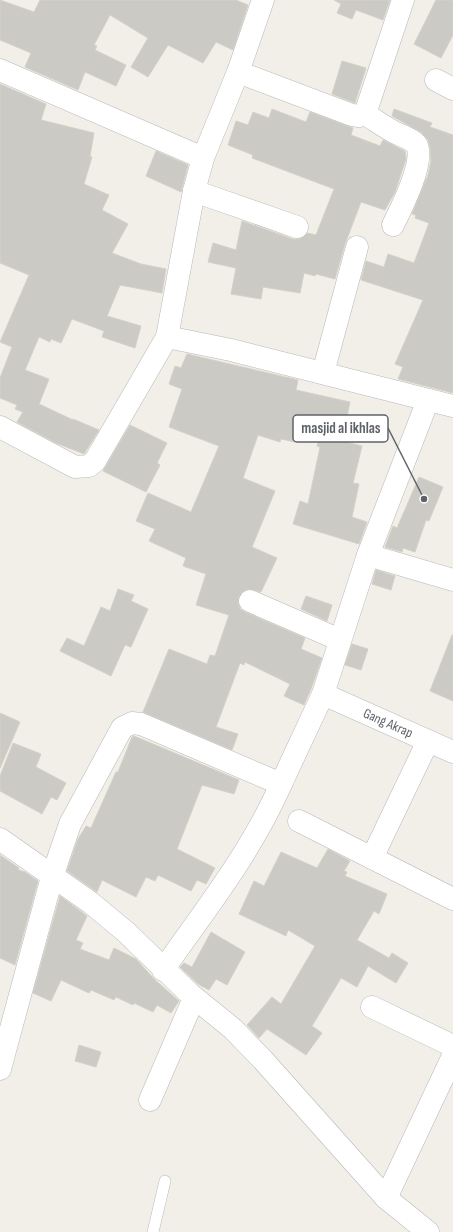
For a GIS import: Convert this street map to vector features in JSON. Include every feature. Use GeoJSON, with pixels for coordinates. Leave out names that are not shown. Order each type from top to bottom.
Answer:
{"type":"FeatureCollection","features":[{"type":"Feature","properties":{"kind":"street"},"geometry":{"type":"LineString","coordinates":[[0,427],[75,467],[88,466],[95,461],[167,337],[194,191],[203,158],[238,72],[263,0]]}},
{"type":"Feature","properties":{"kind":"street"},"geometry":{"type":"LineString","coordinates":[[365,114],[403,0]]}},
{"type":"Feature","properties":{"kind":"street"},"geometry":{"type":"LineString","coordinates":[[0,70],[203,158]]}},
{"type":"Feature","properties":{"kind":"street"},"geometry":{"type":"LineString","coordinates":[[238,72],[352,115],[359,116],[365,114]]}},
{"type":"Feature","properties":{"kind":"street"},"geometry":{"type":"LineString","coordinates":[[365,114],[394,132],[409,139],[416,144],[419,150],[418,162],[404,204],[393,226]]}},
{"type":"Feature","properties":{"kind":"street"},"geometry":{"type":"LineString","coordinates":[[194,191],[297,227]]}},
{"type":"Feature","properties":{"kind":"street"},"geometry":{"type":"LineString","coordinates":[[323,373],[357,247]]}},
{"type":"Feature","properties":{"kind":"street"},"geometry":{"type":"LineString","coordinates":[[167,337],[231,350],[453,406]]}},
{"type":"Feature","properties":{"kind":"street"},"geometry":{"type":"LineString","coordinates":[[163,970],[254,837],[270,809],[323,694],[368,555],[428,400]]}},
{"type":"Feature","properties":{"kind":"street"},"geometry":{"type":"LineString","coordinates":[[368,555],[453,580]]}},
{"type":"Feature","properties":{"kind":"street"},"geometry":{"type":"LineString","coordinates":[[250,600],[340,640]]}},
{"type":"Feature","properties":{"kind":"street","name":"Gang Akrap"},"geometry":{"type":"LineString","coordinates":[[323,694],[453,752]]}},
{"type":"Feature","properties":{"kind":"street"},"geometry":{"type":"LineString","coordinates":[[0,1069],[52,877],[70,824],[115,738],[126,724],[142,724],[281,784]]}},
{"type":"Feature","properties":{"kind":"street"},"geometry":{"type":"LineString","coordinates":[[372,858],[428,741]]}},
{"type":"Feature","properties":{"kind":"street"},"geometry":{"type":"LineString","coordinates":[[299,821],[453,899]]}},
{"type":"Feature","properties":{"kind":"street"},"geometry":{"type":"LineString","coordinates":[[0,839],[91,903],[126,932],[163,970],[194,998],[233,1029],[263,1060],[386,1198],[428,1232]]}},
{"type":"Feature","properties":{"kind":"street"},"geometry":{"type":"LineString","coordinates":[[150,1100],[194,998]]}},
{"type":"Feature","properties":{"kind":"street"},"geometry":{"type":"LineString","coordinates":[[372,1007],[453,1046]]}},
{"type":"Feature","properties":{"kind":"street"},"geometry":{"type":"LineString","coordinates":[[386,1198],[453,1056]]}},
{"type":"Feature","properties":{"kind":"lane"},"geometry":{"type":"LineString","coordinates":[[152,1232],[165,1181]]}},
{"type":"Feature","properties":{"kind":"building"},"geometry":{"type":"Polygon","coordinates":[[[0,0],[34,12],[40,0],[236,0],[248,5],[233,50],[216,42],[203,63],[168,45],[148,77],[131,67],[148,38],[110,15],[94,45],[97,46],[95,50],[126,65],[116,86],[85,72],[78,90],[25,67],[31,53],[0,40],[0,0]]]}},
{"type":"Feature","properties":{"kind":"building"},"geometry":{"type":"Polygon","coordinates":[[[334,0],[390,0],[383,20],[356,10],[352,19],[337,13],[341,4],[334,0]]]}},
{"type":"Feature","properties":{"kind":"building"},"geometry":{"type":"Polygon","coordinates":[[[436,0],[453,0],[453,35],[441,58],[414,44],[436,0]]]}},
{"type":"Feature","properties":{"kind":"building"},"geometry":{"type":"Polygon","coordinates":[[[342,61],[366,68],[355,103],[332,94],[342,61]]]}},
{"type":"Feature","properties":{"kind":"building"},"geometry":{"type":"Polygon","coordinates":[[[0,84],[46,104],[41,120],[94,133],[90,156],[92,157],[84,184],[109,195],[102,210],[128,224],[112,253],[141,264],[166,269],[162,293],[120,285],[107,316],[141,326],[135,348],[102,337],[104,331],[72,319],[61,343],[51,339],[50,342],[39,337],[25,370],[49,379],[39,404],[99,430],[84,454],[56,443],[17,422],[23,412],[15,409],[17,405],[0,398],[0,378],[12,347],[0,342],[29,275],[0,263],[0,84]]]}},
{"type":"Feature","properties":{"kind":"building"},"geometry":{"type":"Polygon","coordinates":[[[272,109],[306,122],[310,112],[353,128],[351,135],[380,146],[383,140],[405,151],[406,159],[395,192],[385,210],[361,202],[345,244],[335,279],[316,274],[315,276],[304,273],[300,293],[263,287],[261,299],[231,294],[236,268],[208,262],[213,243],[236,250],[242,221],[293,239],[300,239],[307,233],[316,235],[334,189],[252,158],[253,155],[228,145],[236,121],[248,125],[253,112],[269,118],[272,109]]]}},
{"type":"Feature","properties":{"kind":"building"},"geometry":{"type":"Polygon","coordinates":[[[394,109],[432,123],[430,127],[453,135],[453,393],[398,379],[403,367],[395,364],[423,300],[361,280],[366,261],[384,267],[388,254],[414,263],[429,223],[415,218],[416,215],[412,214],[428,175],[431,161],[428,140],[421,132],[392,116],[394,109]]]}},
{"type":"Feature","properties":{"kind":"building"},"geometry":{"type":"Polygon","coordinates":[[[156,151],[188,165],[181,192],[146,176],[156,151]]]}},
{"type":"Feature","properties":{"kind":"building"},"geometry":{"type":"Polygon","coordinates":[[[187,354],[298,380],[296,390],[350,402],[342,441],[362,446],[353,483],[359,484],[352,517],[367,522],[359,544],[293,524],[300,501],[308,504],[320,447],[317,446],[322,430],[302,423],[295,442],[281,439],[280,442],[258,435],[243,478],[275,491],[252,547],[277,558],[261,592],[249,589],[243,591],[239,596],[238,603],[240,609],[245,612],[305,638],[301,649],[322,658],[304,705],[284,696],[290,684],[245,662],[244,665],[240,663],[216,727],[238,734],[232,750],[143,712],[169,649],[207,664],[210,655],[215,656],[229,615],[196,605],[206,574],[183,566],[186,558],[149,541],[155,529],[136,521],[148,493],[191,512],[219,446],[169,427],[182,389],[169,384],[175,366],[181,368],[187,354]]]}},
{"type":"Feature","properties":{"kind":"building"},"geometry":{"type":"Polygon","coordinates":[[[130,425],[167,443],[157,463],[160,465],[146,492],[103,471],[130,425]]]}},
{"type":"Feature","properties":{"kind":"building"},"geometry":{"type":"Polygon","coordinates":[[[419,477],[443,487],[429,521],[426,520],[415,552],[403,548],[402,552],[385,547],[393,526],[397,528],[419,477]]]}},
{"type":"Feature","properties":{"kind":"building"},"geometry":{"type":"Polygon","coordinates":[[[376,570],[395,576],[391,590],[372,584],[376,570]]]}},
{"type":"Feature","properties":{"kind":"building"},"geometry":{"type":"Polygon","coordinates":[[[118,589],[134,595],[131,601],[148,609],[131,647],[125,645],[111,676],[60,651],[67,638],[84,646],[101,607],[110,611],[118,589]]]}},
{"type":"Feature","properties":{"kind":"building"},"geometry":{"type":"Polygon","coordinates":[[[306,596],[332,605],[327,621],[301,609],[306,596]]]}},
{"type":"Feature","properties":{"kind":"building"},"geometry":{"type":"Polygon","coordinates":[[[453,635],[453,701],[430,691],[453,635]]]}},
{"type":"Feature","properties":{"kind":"building"},"geometry":{"type":"Polygon","coordinates":[[[352,644],[368,649],[361,670],[345,665],[352,644]]]}},
{"type":"Feature","properties":{"kind":"building"},"geometry":{"type":"Polygon","coordinates":[[[0,713],[20,722],[0,768],[0,713]]]}},
{"type":"Feature","properties":{"kind":"building"},"geometry":{"type":"Polygon","coordinates":[[[134,736],[239,780],[234,794],[202,785],[177,849],[215,868],[206,884],[197,880],[191,891],[158,875],[155,881],[146,877],[136,897],[102,880],[97,892],[67,871],[78,839],[86,826],[91,828],[116,772],[118,772],[132,737],[134,736]]]}},
{"type":"Feature","properties":{"kind":"building"},"geometry":{"type":"Polygon","coordinates":[[[13,743],[41,754],[36,767],[66,783],[57,800],[51,797],[42,814],[0,791],[0,776],[13,743]]]}},
{"type":"Feature","properties":{"kind":"building"},"geometry":{"type":"Polygon","coordinates":[[[328,849],[350,861],[344,871],[347,872],[345,876],[387,894],[379,914],[374,911],[357,940],[389,958],[392,953],[408,963],[396,983],[368,966],[357,987],[341,978],[312,1026],[322,1033],[306,1055],[267,1029],[259,1038],[247,1025],[272,997],[281,1004],[315,946],[288,930],[286,936],[239,914],[254,881],[264,886],[281,852],[317,868],[328,849]]]}},
{"type":"Feature","properties":{"kind":"building"},"geometry":{"type":"Polygon","coordinates":[[[0,855],[19,868],[18,870],[25,872],[38,881],[15,965],[0,958],[0,855]]]}},
{"type":"Feature","properties":{"kind":"building"},"geometry":{"type":"Polygon","coordinates":[[[60,896],[87,916],[76,940],[83,943],[80,949],[109,960],[114,948],[136,959],[155,980],[179,1001],[171,1013],[157,1005],[153,1012],[134,1003],[133,1005],[116,997],[114,1000],[91,990],[89,993],[61,980],[51,1001],[33,993],[60,896]]]}},
{"type":"Feature","properties":{"kind":"building"},"geometry":{"type":"Polygon","coordinates":[[[211,932],[245,952],[227,985],[216,979],[209,990],[198,984],[180,967],[184,963],[192,967],[211,932]]]}},
{"type":"Feature","properties":{"kind":"building"},"geometry":{"type":"Polygon","coordinates":[[[79,1045],[101,1052],[96,1067],[75,1061],[79,1045]]]}},
{"type":"Feature","properties":{"kind":"place","name":"masjid al ikhlas"},"geometry":{"type":"Point","coordinates":[424,499]}}]}
